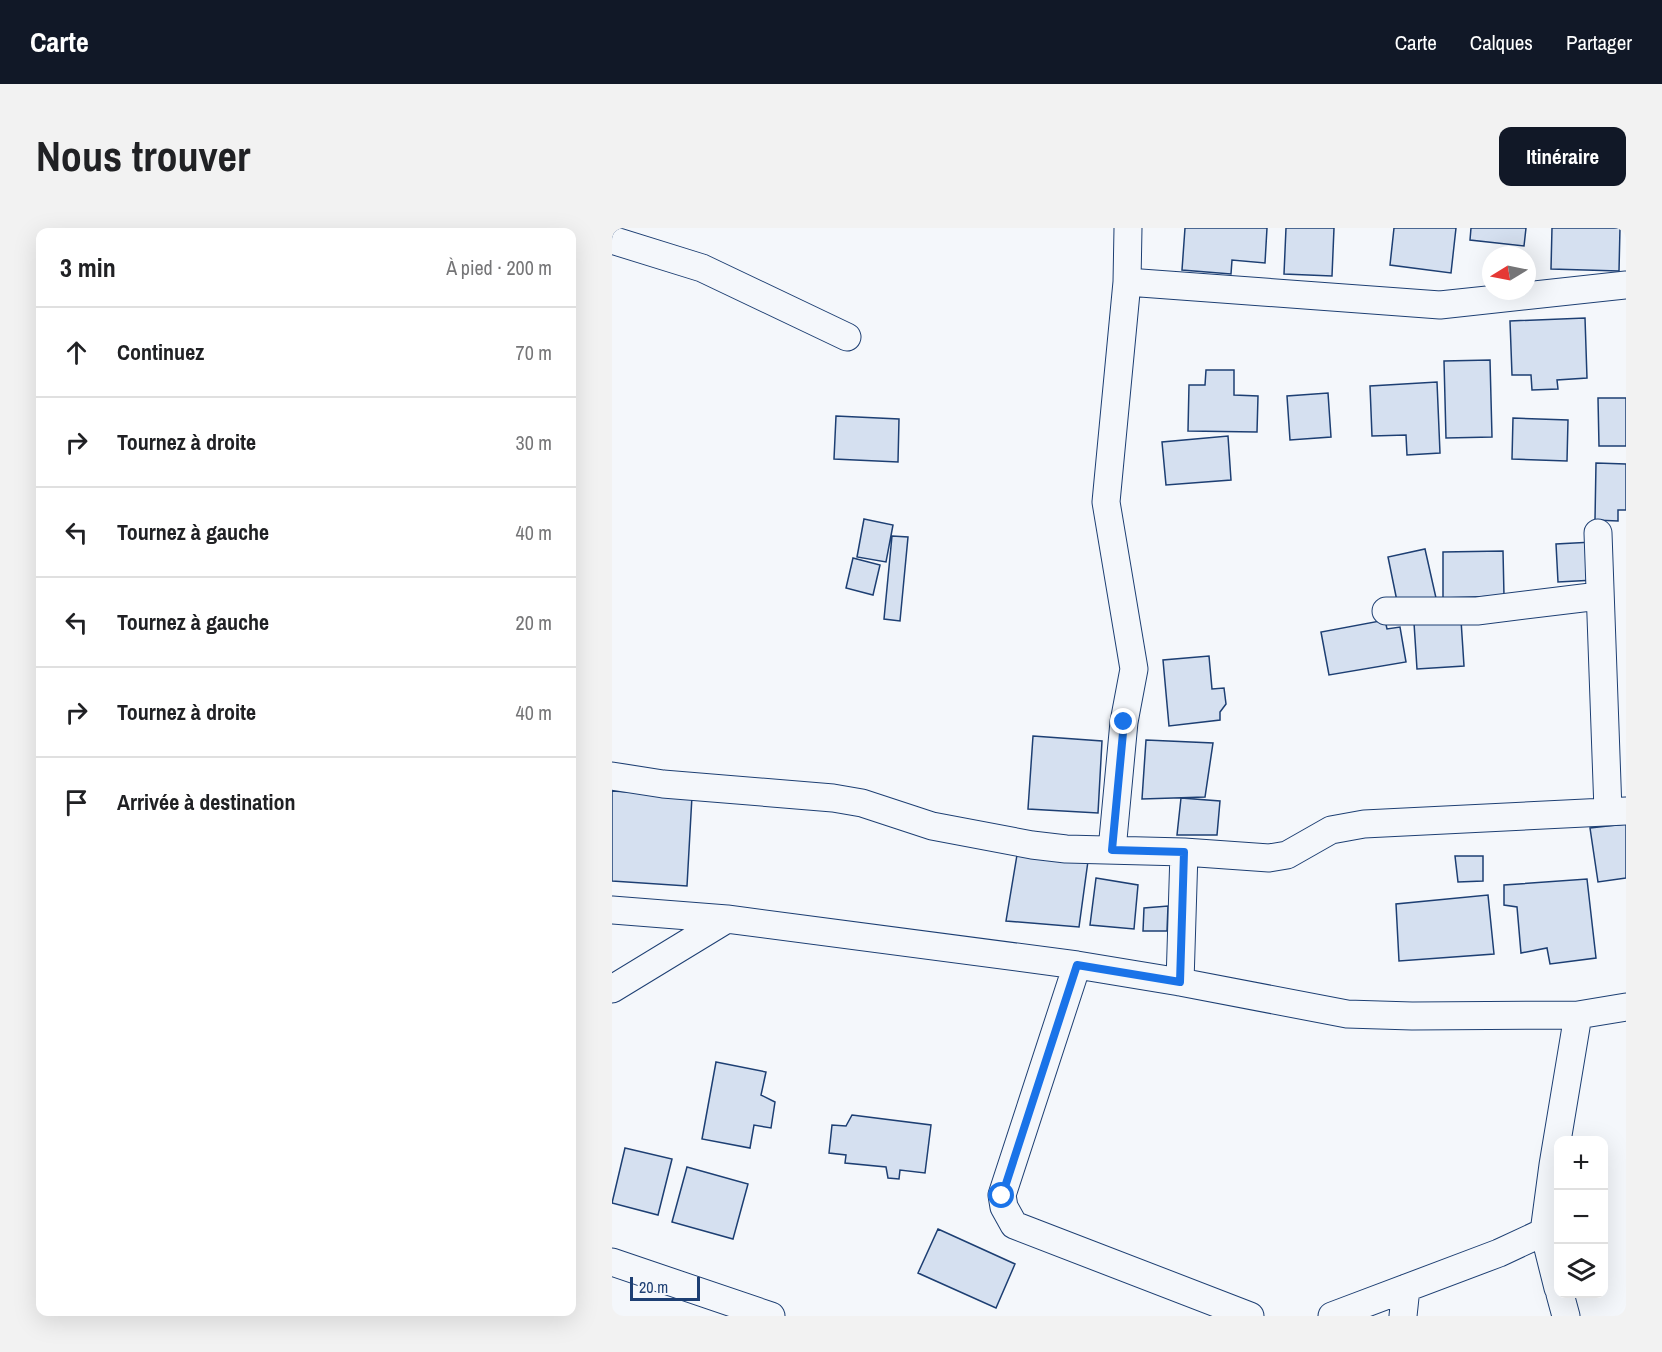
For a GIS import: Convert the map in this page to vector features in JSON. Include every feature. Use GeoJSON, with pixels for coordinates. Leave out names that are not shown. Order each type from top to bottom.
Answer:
{"type":"FeatureCollection","features":[{"type":"Feature","properties":{"kind":"street"},"geometry":{"type":"LineString","coordinates":[[1112,850],[1124,722],[1134,669],[1106,502],[1127,282],[1128,228]]}},
{"type":"Feature","properties":{"kind":"street"},"geometry":{"type":"LineString","coordinates":[[612,240],[702,268],[846,337]]}},
{"type":"Feature","properties":{"kind":"street"},"geometry":{"type":"LineString","coordinates":[[1127,282],[1440,305],[1626,285]]}},
{"type":"Feature","properties":{"kind":"street"},"geometry":{"type":"LineString","coordinates":[[612,776],[663,784],[833,798],[862,803],[932,826],[1032,845],[1066,849],[1184,852],[1269,858],[1287,855],[1331,830],[1364,824],[1617,811],[1599,596],[1598,533]]}},
{"type":"Feature","properties":{"kind":"street"},"geometry":{"type":"LineString","coordinates":[[1386,611],[1477,611],[1599,596]]}},
{"type":"Feature","properties":{"kind":"street"},"geometry":{"type":"LineString","coordinates":[[1180,982],[1184,852]]}},
{"type":"Feature","properties":{"kind":"street"},"geometry":{"type":"LineString","coordinates":[[612,910],[727,919],[1077,965],[1347,1014],[1578,1015],[1626,1007]]}},
{"type":"Feature","properties":{"kind":"street"},"geometry":{"type":"LineString","coordinates":[[612,989],[727,919]]}},
{"type":"Feature","properties":{"kind":"street"},"geometry":{"type":"LineString","coordinates":[[1077,965],[1002,1196],[1004,1208],[1014,1225],[1251,1316]]}},
{"type":"Feature","properties":{"kind":"street"},"geometry":{"type":"LineString","coordinates":[[1554,1272],[1544,1232],[1578,1015]]}},
{"type":"Feature","properties":{"kind":"street"},"geometry":{"type":"LineString","coordinates":[[1332,1316],[1499,1253],[1544,1232]]}},
{"type":"Feature","properties":{"kind":"street"},"geometry":{"type":"LineString","coordinates":[[612,1262],[771,1316]]}},
{"type":"Feature","properties":{"kind":"street"},"geometry":{"type":"LineString","coordinates":[[1403,1316],[1406,1288]]}},
{"type":"Feature","properties":{"kind":"street"},"geometry":{"type":"LineString","coordinates":[[1561,1298],[1566,1316]]}},
{"type":"Feature","properties":{"kind":"building"},"geometry":{"type":"Polygon","coordinates":[[[1185,228],[1267,228],[1265,263],[1232,260],[1231,274],[1182,270],[1185,228]]]}},
{"type":"Feature","properties":{"kind":"building"},"geometry":{"type":"Polygon","coordinates":[[[1286,228],[1334,228],[1332,276],[1284,274],[1286,228]]]}},
{"type":"Feature","properties":{"kind":"building"},"geometry":{"type":"Polygon","coordinates":[[[1394,228],[1456,228],[1451,273],[1390,265],[1394,228]]]}},
{"type":"Feature","properties":{"kind":"building"},"geometry":{"type":"Polygon","coordinates":[[[1471,228],[1526,228],[1524,246],[1470,240],[1471,228]]]}},
{"type":"Feature","properties":{"kind":"building"},"geometry":{"type":"Polygon","coordinates":[[[1552,228],[1620,228],[1619,271],[1551,269],[1552,228]]]}},
{"type":"Feature","properties":{"kind":"building"},"geometry":{"type":"Polygon","coordinates":[[[1585,318],[1587,378],[1557,380],[1558,389],[1532,390],[1531,375],[1512,375],[1510,321],[1585,318]]]}},
{"type":"Feature","properties":{"kind":"building"},"geometry":{"type":"Polygon","coordinates":[[[1490,360],[1492,437],[1446,438],[1444,361],[1490,360]]]}},
{"type":"Feature","properties":{"kind":"building"},"geometry":{"type":"Polygon","coordinates":[[[1206,370],[1234,370],[1234,395],[1258,396],[1257,432],[1188,431],[1189,385],[1205,385],[1206,370]]]}},
{"type":"Feature","properties":{"kind":"building"},"geometry":{"type":"Polygon","coordinates":[[[1437,382],[1440,453],[1407,455],[1406,435],[1372,436],[1370,386],[1437,382]]]}},
{"type":"Feature","properties":{"kind":"building"},"geometry":{"type":"Polygon","coordinates":[[[1328,393],[1331,437],[1290,440],[1287,396],[1328,393]]]}},
{"type":"Feature","properties":{"kind":"building"},"geometry":{"type":"Polygon","coordinates":[[[1598,398],[1626,398],[1626,446],[1599,446],[1598,398]]]}},
{"type":"Feature","properties":{"kind":"building"},"geometry":{"type":"Polygon","coordinates":[[[836,416],[899,419],[898,462],[834,459],[836,416]]]}},
{"type":"Feature","properties":{"kind":"building"},"geometry":{"type":"Polygon","coordinates":[[[1513,418],[1568,420],[1567,461],[1512,459],[1513,418]]]}},
{"type":"Feature","properties":{"kind":"building"},"geometry":{"type":"Polygon","coordinates":[[[1228,436],[1231,480],[1166,485],[1162,442],[1228,436]]]}},
{"type":"Feature","properties":{"kind":"building"},"geometry":{"type":"Polygon","coordinates":[[[1596,463],[1626,464],[1626,510],[1618,510],[1618,521],[1595,520],[1596,463]]]}},
{"type":"Feature","properties":{"kind":"building"},"geometry":{"type":"Polygon","coordinates":[[[864,519],[893,525],[886,562],[857,557],[864,519]]]}},
{"type":"Feature","properties":{"kind":"building"},"geometry":{"type":"Polygon","coordinates":[[[892,536],[908,537],[900,621],[884,619],[892,536]]]}},
{"type":"Feature","properties":{"kind":"building"},"geometry":{"type":"Polygon","coordinates":[[[1593,542],[1595,580],[1558,582],[1556,544],[1593,542]]]}},
{"type":"Feature","properties":{"kind":"building"},"geometry":{"type":"Polygon","coordinates":[[[1425,549],[1436,598],[1398,606],[1388,557],[1425,549]]]}},
{"type":"Feature","properties":{"kind":"building"},"geometry":{"type":"Polygon","coordinates":[[[1503,551],[1504,596],[1443,598],[1443,552],[1503,551]]]}},
{"type":"Feature","properties":{"kind":"building"},"geometry":{"type":"Polygon","coordinates":[[[853,558],[880,565],[873,595],[846,588],[853,558]]]}},
{"type":"Feature","properties":{"kind":"building"},"geometry":{"type":"Polygon","coordinates":[[[1385,620],[1387,629],[1400,627],[1406,662],[1329,675],[1321,632],[1385,620]]]}},
{"type":"Feature","properties":{"kind":"building"},"geometry":{"type":"Polygon","coordinates":[[[1461,620],[1464,666],[1417,669],[1414,623],[1461,620]]]}},
{"type":"Feature","properties":{"kind":"building"},"geometry":{"type":"Polygon","coordinates":[[[1209,656],[1212,689],[1224,688],[1226,704],[1220,712],[1220,720],[1169,726],[1163,660],[1209,656]]]}},
{"type":"Feature","properties":{"kind":"building"},"geometry":{"type":"Polygon","coordinates":[[[1033,736],[1102,741],[1098,813],[1028,809],[1033,736]]]}},
{"type":"Feature","properties":{"kind":"building"},"geometry":{"type":"Polygon","coordinates":[[[1146,740],[1213,743],[1205,797],[1142,799],[1146,740]]]}},
{"type":"Feature","properties":{"kind":"building"},"geometry":{"type":"Polygon","coordinates":[[[612,791],[692,796],[687,886],[612,881],[612,791]]]}},
{"type":"Feature","properties":{"kind":"building"},"geometry":{"type":"Polygon","coordinates":[[[1181,798],[1220,801],[1217,835],[1177,835],[1181,798]]]}},
{"type":"Feature","properties":{"kind":"building"},"geometry":{"type":"Polygon","coordinates":[[[1626,824],[1626,878],[1598,882],[1590,828],[1626,824]]]}},
{"type":"Feature","properties":{"kind":"building"},"geometry":{"type":"Polygon","coordinates":[[[1017,855],[1088,861],[1079,927],[1006,921],[1017,855]]]}},
{"type":"Feature","properties":{"kind":"building"},"geometry":{"type":"Polygon","coordinates":[[[1455,856],[1483,856],[1483,881],[1458,882],[1455,856]]]}},
{"type":"Feature","properties":{"kind":"building"},"geometry":{"type":"Polygon","coordinates":[[[1096,878],[1138,885],[1134,929],[1090,925],[1096,878]]]}},
{"type":"Feature","properties":{"kind":"building"},"geometry":{"type":"Polygon","coordinates":[[[1587,879],[1596,958],[1550,964],[1547,948],[1521,953],[1517,907],[1504,905],[1504,885],[1587,879]]]}},
{"type":"Feature","properties":{"kind":"building"},"geometry":{"type":"Polygon","coordinates":[[[1488,895],[1494,954],[1399,961],[1396,904],[1488,895]]]}},
{"type":"Feature","properties":{"kind":"building"},"geometry":{"type":"Polygon","coordinates":[[[1168,906],[1167,931],[1143,931],[1144,908],[1168,906]]]}},
{"type":"Feature","properties":{"kind":"building"},"geometry":{"type":"Polygon","coordinates":[[[716,1062],[766,1072],[761,1095],[775,1102],[771,1128],[754,1125],[750,1148],[702,1139],[716,1062]]]}},
{"type":"Feature","properties":{"kind":"building"},"geometry":{"type":"Polygon","coordinates":[[[852,1115],[931,1125],[925,1173],[900,1170],[899,1179],[888,1178],[886,1167],[845,1163],[846,1155],[829,1153],[832,1125],[846,1126],[852,1115]]]}},
{"type":"Feature","properties":{"kind":"building"},"geometry":{"type":"Polygon","coordinates":[[[625,1148],[672,1159],[658,1215],[612,1203],[625,1148]]]}},
{"type":"Feature","properties":{"kind":"building"},"geometry":{"type":"Polygon","coordinates":[[[687,1167],[748,1184],[733,1239],[672,1222],[687,1167]]]}},
{"type":"Feature","properties":{"kind":"building"},"geometry":{"type":"Polygon","coordinates":[[[938,1229],[1015,1264],[996,1308],[918,1273],[938,1229]]]}},
{"type":"Feature","properties":{"kind":"route"},"geometry":{"type":"LineString","coordinates":[[1002,1196],[1077,965],[1180,982],[1184,852],[1112,850],[1124,722]]}}]}
